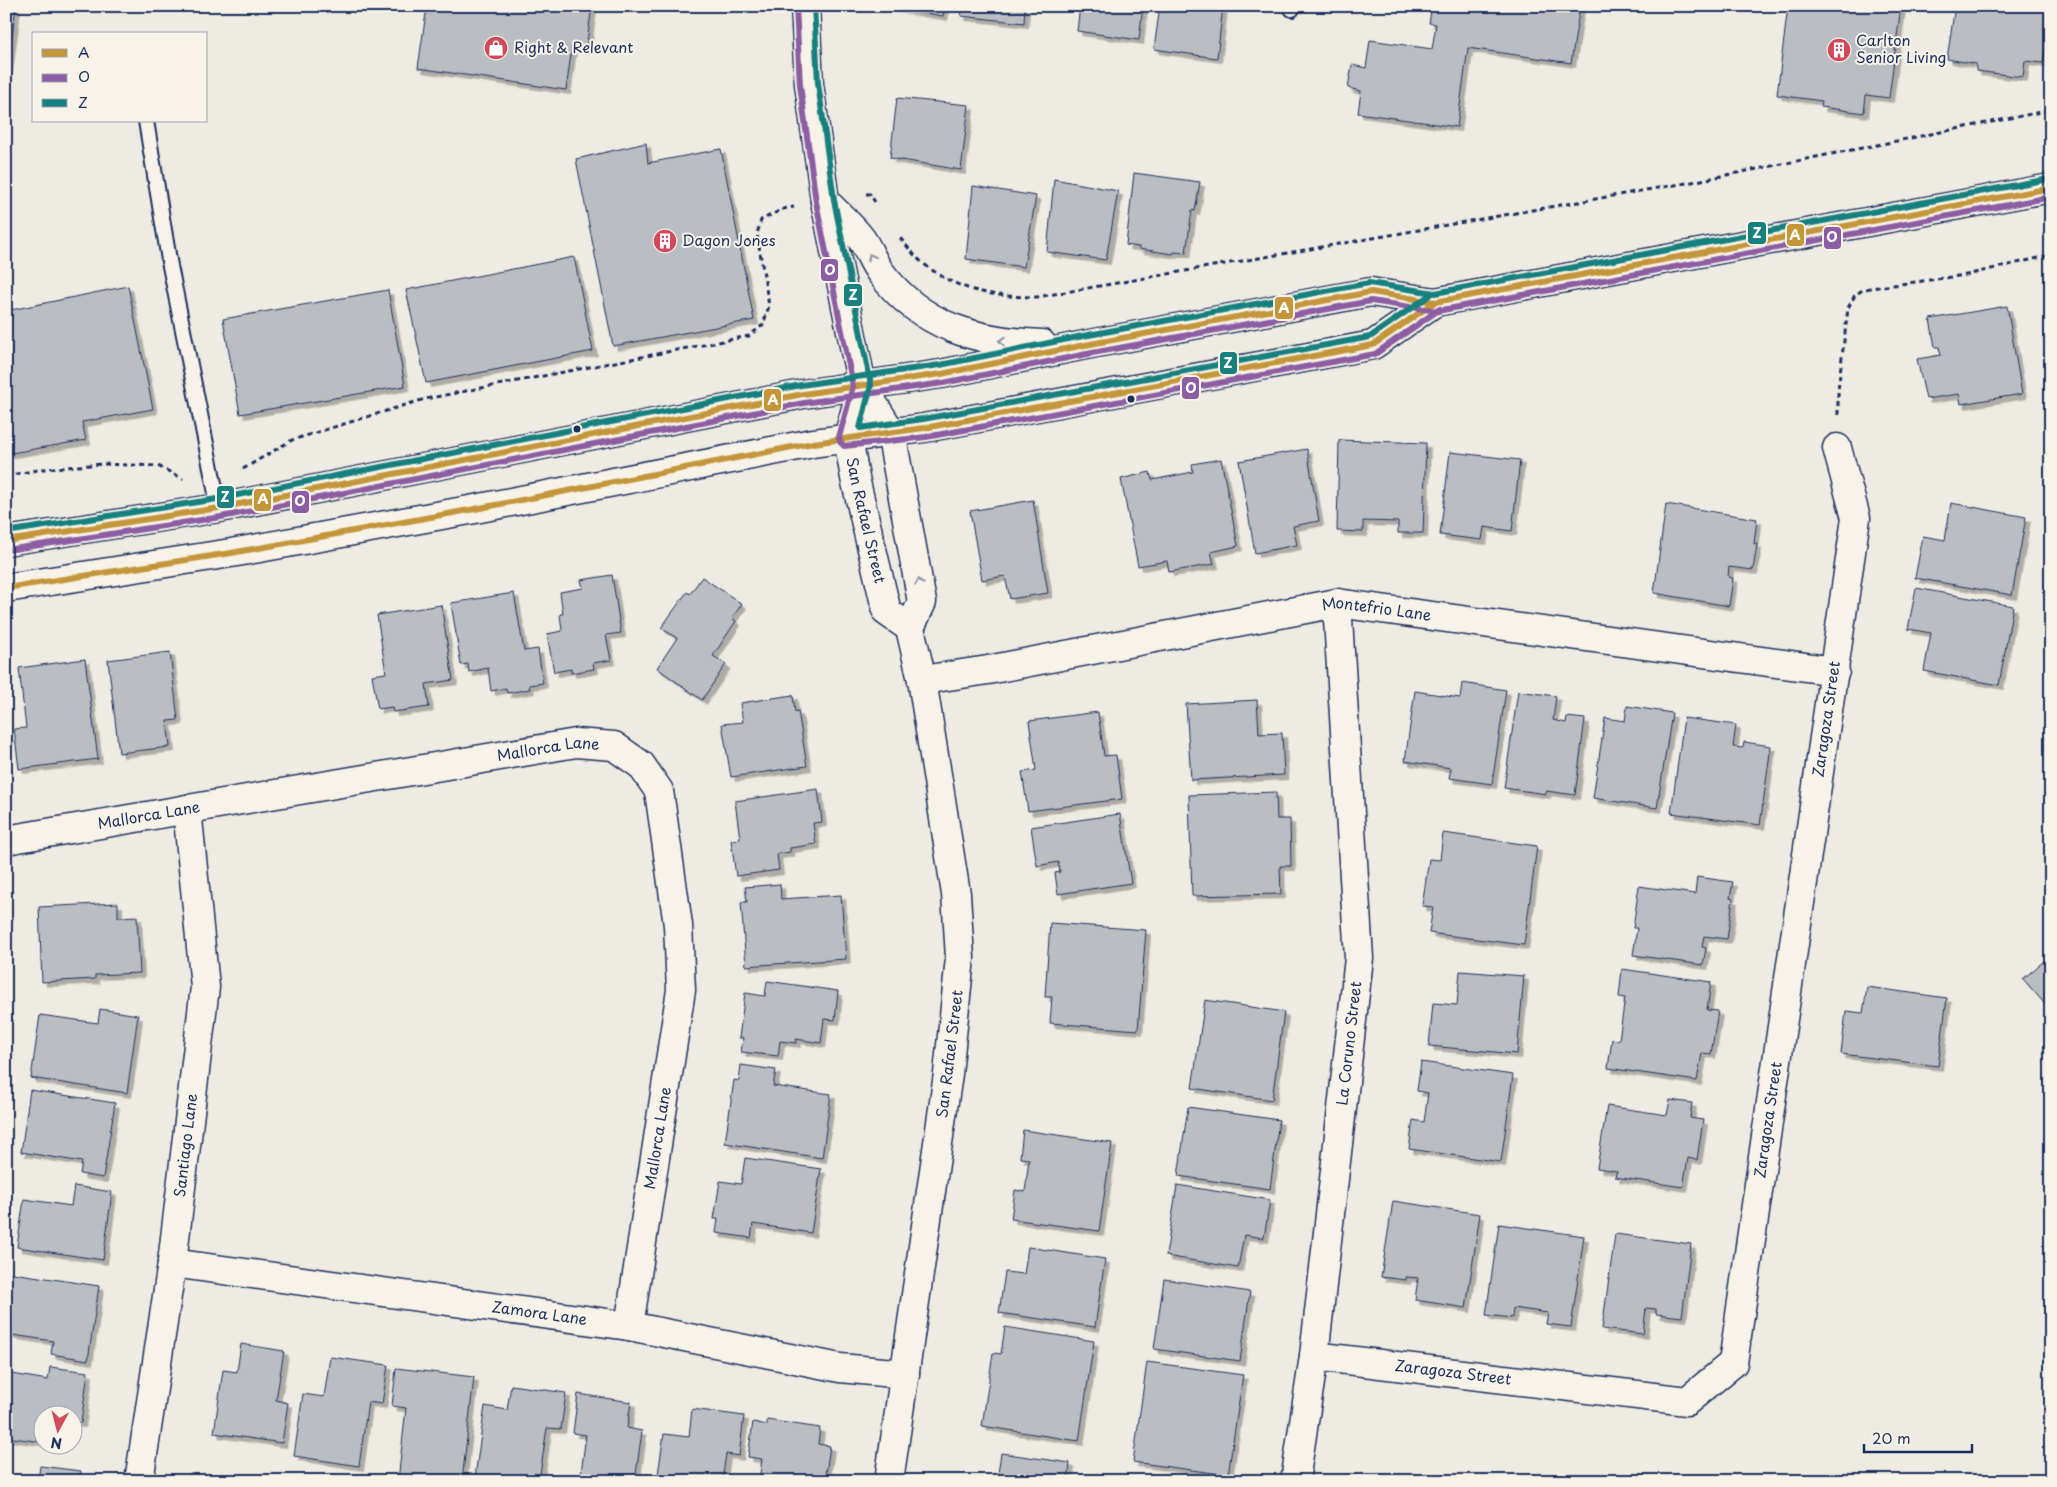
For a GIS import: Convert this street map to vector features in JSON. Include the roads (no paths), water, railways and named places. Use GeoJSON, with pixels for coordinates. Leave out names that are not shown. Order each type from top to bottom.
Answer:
{"type":"FeatureCollection","features":[{"type":"Feature","properties":{"kind":"street"},"geometry":{"type":"LineString","coordinates":[[805,6],[809,84],[824,202],[862,386],[891,432],[922,602],[910,628]]}},
{"type":"Feature","properties":{"kind":"street"},"geometry":{"type":"LineString","coordinates":[[6,541],[219,508],[803,394],[941,374],[1085,345],[1371,292],[1435,302],[2051,188]]}},
{"type":"Feature","properties":{"kind":"street"},"geometry":{"type":"LineString","coordinates":[[824,202],[862,239],[879,272],[899,295],[927,316],[958,332],[996,341],[1085,345]]}},
{"type":"Feature","properties":{"kind":"street"},"geometry":{"type":"LineString","coordinates":[[6,588],[231,553],[848,438],[924,428],[1373,345],[1435,302]]}},
{"type":"Feature","properties":{"kind":"street","name":"San Rafael Street"},"geometry":{"type":"LineString","coordinates":[[862,386],[848,438],[887,612],[910,628],[922,680],[956,894],[960,958],[948,1074],[889,1481]]}},
{"type":"Feature","properties":{"kind":"street","name":"Zaragoza Street"},"geometry":{"type":"LineString","coordinates":[[1314,1356],[1687,1401],[1733,1363],[1856,518],[1837,448]]}},
{"type":"Feature","properties":{"kind":"street","name":"Montefrio Lane"},"geometry":{"type":"LineString","coordinates":[[922,680],[988,670],[1337,603],[1835,671]]}},
{"type":"Feature","properties":{"kind":"street","name":"La Coruno Street"},"geometry":{"type":"LineString","coordinates":[[1295,1481],[1314,1356],[1359,958],[1337,603]]}},
{"type":"Feature","properties":{"kind":"street","name":"Mallorca Lane"},"geometry":{"type":"LineString","coordinates":[[6,840],[576,743],[614,746],[641,765],[659,791],[678,925],[681,990],[629,1326]]}},
{"type":"Feature","properties":{"kind":"street","name":"Santiago Lane"},"geometry":{"type":"LineString","coordinates":[[139,1481],[172,1263],[205,987],[187,810]]}},
{"type":"Feature","properties":{"kind":"street","name":"Zamora Lane"},"geometry":{"type":"LineString","coordinates":[[172,1263],[629,1326],[840,1368],[905,1374]]}},
{"type":"Feature","properties":{"kind":"lane"},"geometry":{"type":"LineString","coordinates":[[146,122],[170,266],[219,508]]}},
{"type":"Feature","properties":{"kind":"place","name":"Right & Relevant"},"geometry":{"type":"Point","coordinates":[496,48]}},
{"type":"Feature","properties":{"kind":"place","name":"Carlton Senior Living"},"geometry":{"type":"Point","coordinates":[1839,50]}},
{"type":"Feature","properties":{"kind":"place","name":"Dagon Jones"},"geometry":{"type":"Point","coordinates":[665,241]}}]}
